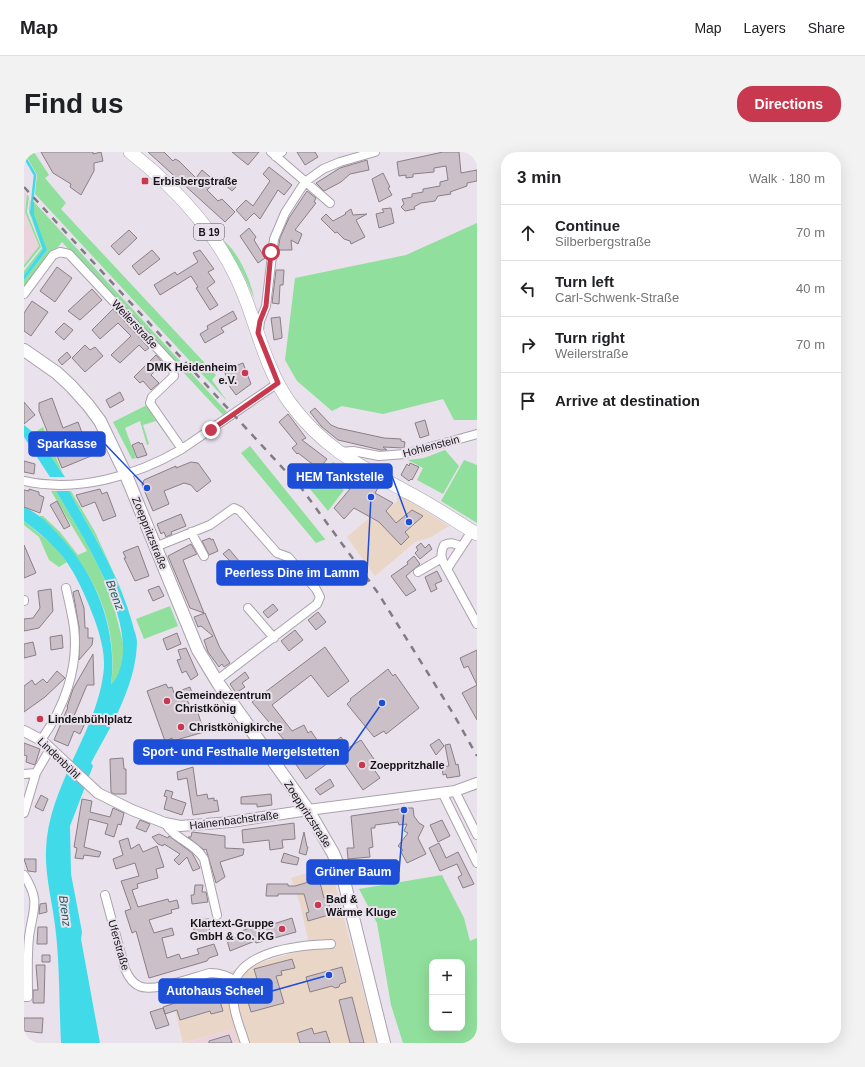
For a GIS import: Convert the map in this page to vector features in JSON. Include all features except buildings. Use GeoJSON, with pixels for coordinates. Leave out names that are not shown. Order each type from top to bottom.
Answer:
{"type":"FeatureCollection","features":[{"type":"Feature","properties":{"kind":"main road","name":"B 19"},"geometry":{"type":"LineString","coordinates":[[130,152],[190,207],[211,235],[244,293],[278,383],[290,403],[307,423],[343,452],[475,533]]}},
{"type":"Feature","properties":{"kind":"main road","name":"Zoeppritzstraße"},"geometry":{"type":"LineString","coordinates":[[24,350],[57,373],[88,405],[100,421],[126,475],[198,650],[216,681],[308,810],[330,848],[343,877],[384,1043]]}},
{"type":"Feature","properties":{"kind":"street"},"geometry":{"type":"LineString","coordinates":[[258,333],[260,321],[266,306],[271,252],[275,234],[285,213],[305,182],[323,169],[340,162],[375,152]]}},
{"type":"Feature","properties":{"kind":"street"},"geometry":{"type":"LineString","coordinates":[[276,153],[305,182],[312,186],[330,203]]}},
{"type":"Feature","properties":{"kind":"street","name":"Weilerstraße"},"geometry":{"type":"LineString","coordinates":[[24,294],[53,255],[60,252],[69,254],[172,364],[174,376],[152,397],[150,403],[182,449]]}},
{"type":"Feature","properties":{"kind":"street"},"geometry":{"type":"LineString","coordinates":[[24,480],[70,484],[126,475],[168,457],[182,449],[278,383]]}},
{"type":"Feature","properties":{"kind":"street","name":"Hohlenstein"},"geometry":{"type":"LineString","coordinates":[[343,452],[380,456],[405,454],[477,434]]}},
{"type":"Feature","properties":{"kind":"street"},"geometry":{"type":"LineString","coordinates":[[155,547],[210,525],[234,508],[240,511],[277,553],[288,557],[316,590],[320,597],[317,604],[216,681]]}},
{"type":"Feature","properties":{"kind":"street"},"geometry":{"type":"LineString","coordinates":[[191,532],[204,556]]}},
{"type":"Feature","properties":{"kind":"street"},"geometry":{"type":"LineString","coordinates":[[447,570],[461,547],[475,533]]}},
{"type":"Feature","properties":{"kind":"street"},"geometry":{"type":"LineString","coordinates":[[461,547],[456,543],[449,542],[444,544],[441,551],[442,558],[447,570],[477,624]]}},
{"type":"Feature","properties":{"kind":"street"},"geometry":{"type":"LineString","coordinates":[[418,572],[442,558]]}},
{"type":"Feature","properties":{"kind":"street"},"geometry":{"type":"LineString","coordinates":[[42,740],[58,715],[73,673],[74,629],[66,588]]}},
{"type":"Feature","properties":{"kind":"street"},"geometry":{"type":"LineString","coordinates":[[248,608],[274,638]]}},
{"type":"Feature","properties":{"kind":"street","name":"Lindenbühl"},"geometry":{"type":"LineString","coordinates":[[24,731],[42,740],[92,789]]}},
{"type":"Feature","properties":{"kind":"street"},"geometry":{"type":"LineString","coordinates":[[24,813],[36,773],[50,749]]}},
{"type":"Feature","properties":{"kind":"street"},"geometry":{"type":"LineString","coordinates":[[24,774],[36,773]]}},
{"type":"Feature","properties":{"kind":"street","name":"Hainenbachstraße"},"geometry":{"type":"LineString","coordinates":[[92,789],[121,805],[166,823],[180,826],[231,822],[308,810],[455,791],[477,784]]}},
{"type":"Feature","properties":{"kind":"street"},"geometry":{"type":"LineString","coordinates":[[455,791],[477,835]]}},
{"type":"Feature","properties":{"kind":"street"},"geometry":{"type":"LineString","coordinates":[[442,792],[477,863]]}},
{"type":"Feature","properties":{"kind":"street"},"geometry":{"type":"LineString","coordinates":[[166,823],[170,832],[199,851],[204,859],[217,915]]}},
{"type":"Feature","properties":{"kind":"street"},"geometry":{"type":"LineString","coordinates":[[24,875],[33,890],[35,914],[29,937],[26,997]]}},
{"type":"Feature","properties":{"kind":"street","name":"Uferstraße"},"geometry":{"type":"LineString","coordinates":[[104,895],[125,969],[130,979],[139,986],[150,989],[210,973],[219,973],[229,976],[235,981]]}},
{"type":"Feature","properties":{"kind":"street"},"geometry":{"type":"LineString","coordinates":[[245,1043],[233,1000],[235,981],[240,972],[253,960],[294,947],[331,944]]}},
{"type":"Feature","properties":{"kind":"shaded area"},"geometry":{"type":"Polygon","coordinates":[[[24,191],[27,194],[25,212],[39,246],[24,265],[24,191]]]}},
{"type":"Feature","properties":{"kind":"shaded area"},"geometry":{"type":"Polygon","coordinates":[[[398,494],[449,526],[431,537],[415,542],[375,576],[347,537],[369,518],[377,522],[397,501],[398,494]]]}},
{"type":"Feature","properties":{"kind":"shaded area"},"geometry":{"type":"Polygon","coordinates":[[[330,865],[377,1043],[237,1043],[233,1029],[183,1043],[170,989],[310,948],[300,904],[291,878],[330,865]]]}},
{"type":"Feature","properties":{"kind":"shaded area"},"geometry":{"type":"Polygon","coordinates":[[[233,1029],[237,1043],[185,1043],[233,1029]]]}},
{"type":"Feature","properties":{"kind":"green space"},"geometry":{"type":"Polygon","coordinates":[[[24,152],[34,152],[49,175],[45,178],[66,203],[61,209],[216,375],[212,380],[227,401],[35,194],[37,175],[24,152]]]}},
{"type":"Feature","properties":{"kind":"green space"},"geometry":{"type":"Polygon","coordinates":[[[27,194],[29,197],[27,212],[41,247],[24,268],[24,265],[39,246],[25,212],[27,194]]]}},
{"type":"Feature","properties":{"kind":"green space"},"geometry":{"type":"Polygon","coordinates":[[[30,198],[31,217],[43,249],[24,275],[24,271],[42,248],[29,212],[30,198]]]}},
{"type":"Feature","properties":{"kind":"green space"},"geometry":{"type":"Polygon","coordinates":[[[34,202],[227,412],[223,415],[62,242],[24,291],[24,280],[47,250],[33,215],[34,202]]]}},
{"type":"Feature","properties":{"kind":"green space"},"geometry":{"type":"Polygon","coordinates":[[[477,223],[477,420],[454,420],[443,399],[383,414],[342,406],[332,411],[297,381],[285,360],[295,278],[406,255],[477,223]]]}},
{"type":"Feature","properties":{"kind":"green space"},"geometry":{"type":"Polygon","coordinates":[[[223,240],[234,251],[243,266],[250,282],[254,298],[243,274],[223,240]]]}},
{"type":"Feature","properties":{"kind":"green space"},"geometry":{"type":"Polygon","coordinates":[[[147,405],[174,443],[172,443],[156,421],[143,425],[149,444],[147,445],[140,421],[125,428],[136,458],[132,459],[113,422],[147,405]]]}},
{"type":"Feature","properties":{"kind":"green space"},"geometry":{"type":"Polygon","coordinates":[[[43,427],[63,473],[34,433],[43,427]]]}},
{"type":"Feature","properties":{"kind":"green space"},"geometry":{"type":"Polygon","coordinates":[[[250,446],[326,539],[316,543],[241,453],[250,446]]]}},
{"type":"Feature","properties":{"kind":"green space"},"geometry":{"type":"Polygon","coordinates":[[[445,450],[459,466],[443,494],[417,480],[423,468],[408,460],[424,458],[445,450]]]}},
{"type":"Feature","properties":{"kind":"green space"},"geometry":{"type":"Polygon","coordinates":[[[464,460],[477,465],[477,523],[441,501],[464,460]]]}},
{"type":"Feature","properties":{"kind":"green space"},"geometry":{"type":"Polygon","coordinates":[[[333,462],[344,470],[336,484],[344,490],[328,511],[310,489],[333,462]]]}},
{"type":"Feature","properties":{"kind":"green space"},"geometry":{"type":"Polygon","coordinates":[[[51,491],[56,491],[93,554],[113,604],[124,650],[124,659],[119,673],[111,686],[113,661],[111,637],[97,592],[86,571],[73,552],[57,533],[39,516],[43,516],[60,532],[78,555],[87,551],[51,491]]]}},
{"type":"Feature","properties":{"kind":"green space"},"geometry":{"type":"Polygon","coordinates":[[[69,491],[71,491],[95,532],[125,598],[100,546],[69,491]]]}},
{"type":"Feature","properties":{"kind":"green space"},"geometry":{"type":"Polygon","coordinates":[[[24,521],[55,547],[67,562],[59,567],[49,560],[39,537],[24,525],[24,521]]]}},
{"type":"Feature","properties":{"kind":"green space"},"geometry":{"type":"Polygon","coordinates":[[[170,606],[178,626],[144,639],[136,619],[170,606]]]}},
{"type":"Feature","properties":{"kind":"green space"},"geometry":{"type":"Polygon","coordinates":[[[442,875],[464,918],[470,941],[477,938],[477,1043],[403,1043],[391,1005],[377,923],[359,889],[442,875]]]}},
{"type":"Feature","properties":{"kind":"water"},"geometry":{"type":"Polygon","coordinates":[[[31,200],[34,202],[34,215],[47,250],[24,280],[24,275],[43,249],[30,213],[31,200]]]}},
{"type":"Feature","properties":{"kind":"water"},"geometry":{"type":"Polygon","coordinates":[[[24,425],[34,433],[65,477],[50,477],[24,437],[24,425]]]}},
{"type":"Feature","properties":{"kind":"water","name":"Brenz"},"geometry":{"type":"Polygon","coordinates":[[[56,491],[69,491],[96,539],[127,605],[137,640],[136,658],[127,690],[114,720],[91,763],[93,766],[70,826],[71,874],[100,1043],[61,1043],[58,954],[48,878],[46,850],[49,826],[55,803],[84,736],[100,691],[104,667],[103,651],[94,618],[82,589],[70,566],[46,539],[24,521],[24,507],[34,512],[58,534],[83,567],[93,585],[107,623],[111,643],[111,685],[121,665],[123,641],[118,615],[108,587],[81,533],[56,491]]]}},
{"type":"Feature","properties":{"kind":"waterway"},"geometry":{"type":"LineString","coordinates":[[24,156],[35,175],[32,203]]}},
{"type":"Feature","properties":{"kind":"railway"},"geometry":{"type":"LineString","coordinates":[[24,187],[302,489],[378,593],[454,715],[477,756]]}},
{"type":"Feature","properties":{"kind":"place","name":"Erbisbergstraße"},"geometry":{"type":"Point","coordinates":[145,181]}},
{"type":"Feature","properties":{"kind":"place","name":"DMK Heidenheim e.V."},"geometry":{"type":"Point","coordinates":[245,373]}},
{"type":"Feature","properties":{"kind":"place","name":"Sparkasse"},"geometry":{"type":"Point","coordinates":[147,488]}},
{"type":"Feature","properties":{"kind":"place","name":"Peerless Dine im Lamm"},"geometry":{"type":"Point","coordinates":[371,497]}},
{"type":"Feature","properties":{"kind":"place","name":"HEM Tankstelle"},"geometry":{"type":"Point","coordinates":[409,522]}},
{"type":"Feature","properties":{"kind":"place","name":"Gemeindezentrum Christkönig"},"geometry":{"type":"Point","coordinates":[167,701]}},
{"type":"Feature","properties":{"kind":"place","name":"Sport- und Festhalle Mergelstetten"},"geometry":{"type":"Point","coordinates":[382,703]}},
{"type":"Feature","properties":{"kind":"place","name":"Lindenbühlplatz"},"geometry":{"type":"Point","coordinates":[40,719]}},
{"type":"Feature","properties":{"kind":"place","name":"Christkönigkirche"},"geometry":{"type":"Point","coordinates":[181,727]}},
{"type":"Feature","properties":{"kind":"place","name":"Zoeppritzhalle"},"geometry":{"type":"Point","coordinates":[362,765]}},
{"type":"Feature","properties":{"kind":"place","name":"Grüner Baum"},"geometry":{"type":"Point","coordinates":[404,810]}},
{"type":"Feature","properties":{"kind":"place","name":"Bad & Wärme Kluge"},"geometry":{"type":"Point","coordinates":[318,905]}},
{"type":"Feature","properties":{"kind":"place","name":"Klartext-Gruppe GmbH & Co. KG"},"geometry":{"type":"Point","coordinates":[282,929]}},
{"type":"Feature","properties":{"kind":"place","name":"Autohaus Scheel"},"geometry":{"type":"Point","coordinates":[329,975]}},
{"type":"Feature","properties":{"kind":"route"},"geometry":{"type":"LineString","coordinates":[[211,430],[278,383],[258,333],[260,321],[266,306],[271,252]]}}]}
